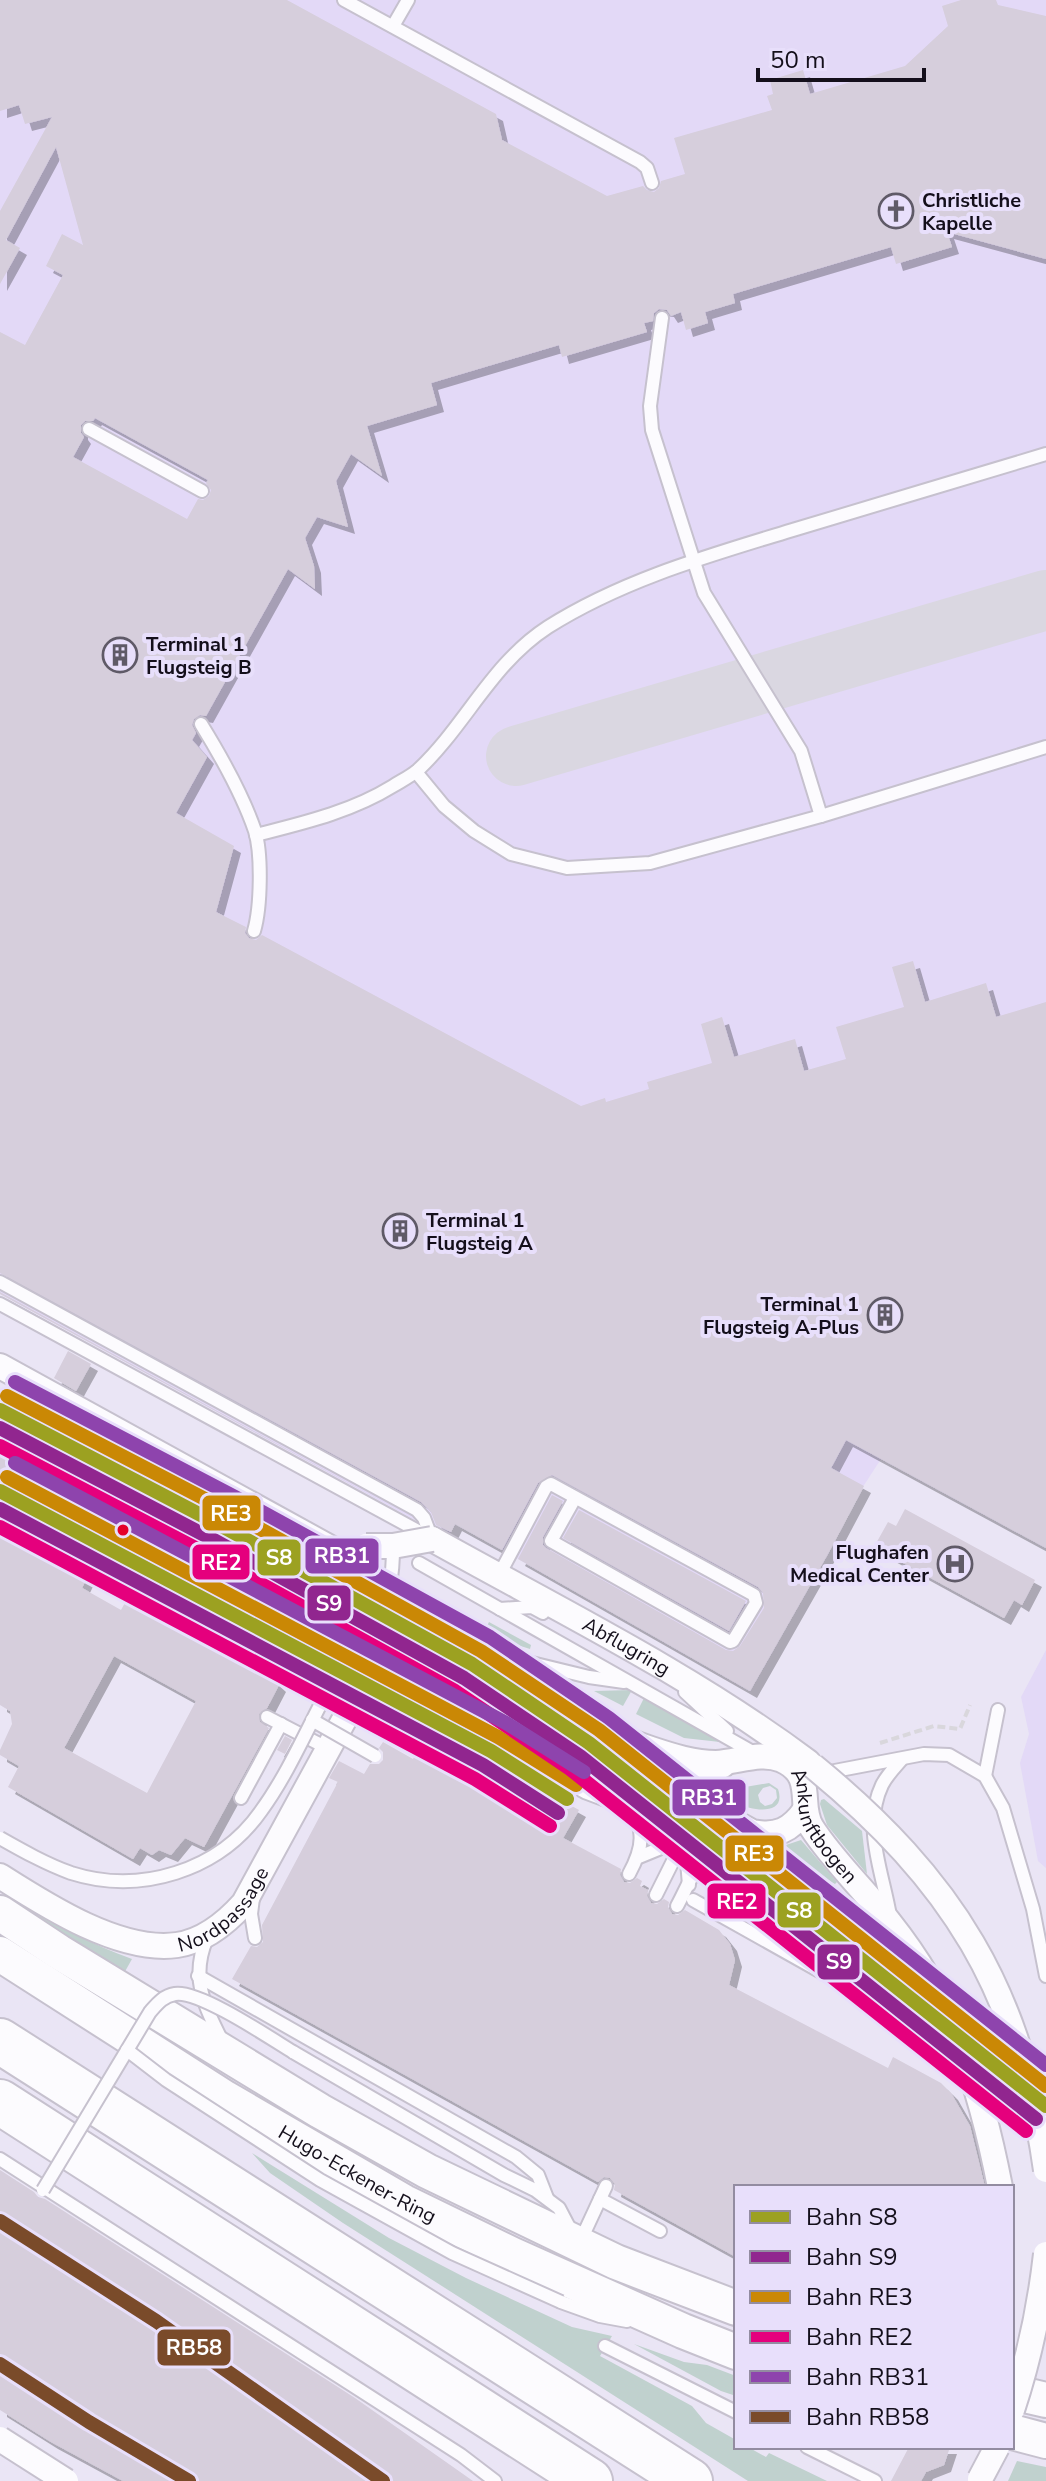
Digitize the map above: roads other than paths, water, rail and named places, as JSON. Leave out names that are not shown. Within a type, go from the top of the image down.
[{"type":"highway","points":[[0,2041],[690,2481]]},
{"type":"highway","points":[[0,2102],[590,2481]]},
{"type":"street","points":[[1,1359],[346,1542],[393,1546],[432,1539]]},
{"type":"street","name":"Ankunftbogen","points":[[1,1359],[336,1551],[394,1610],[600,1728],[649,1749],[694,1761],[744,1754],[782,1760],[805,1784],[805,1810],[812,1829],[891,1923],[954,2024],[975,2079],[1000,2185]]},
{"type":"street","name":"Abflugring","points":[[432,1539],[709,1693],[813,1766],[878,1823],[945,1899],[970,1936],[987,1970],[1027,2069],[1046,2170]]},
{"type":"street","points":[[356,1698],[373,1686],[398,1685],[607,1796],[632,1800],[665,1792],[744,1754]]},
{"type":"street","name":"Nordpassage","points":[[0,1876],[63,1913],[128,1941],[160,1946],[178,1945],[209,1932],[244,1903],[356,1698]]},
{"type":"street","points":[[665,1792],[689,1797],[761,1834],[773,1834],[790,1828],[805,1810]]},
{"type":"street","name":"Hugo-Eckener-Ring","points":[[0,1913],[320,2111],[427,2171],[616,2262],[734,2307]]},
{"type":"street","name":"Hugo-Eckener-Ring","points":[[0,1954],[225,2098],[404,2202],[513,2255],[734,2351]]},
{"type":"street","points":[[1014,2404],[1036,2324],[1046,2254]]},
{"type":"street","points":[[1014,2392],[1046,2400]]},
{"type":"street","points":[[1014,2433],[1046,2441]]},
{"type":"street","points":[[0,2441],[66,2481]]},
{"type":"street","points":[[979,2480],[986,2449]]},
{"type":"street","points":[[979,2480],[996,2449]]},
{"type":"lane","points":[[344,0],[640,162],[647,168],[652,183]]},
{"type":"lane","points":[[393,26],[408,0]]},
{"type":"lane","points":[[662,318],[650,406],[652,430],[693,560],[704,593],[801,751],[821,816]]},
{"type":"lane","points":[[89,429],[148,454],[202,491]]},
{"type":"lane","points":[[256,835],[343,811],[372,799],[416,772],[515,653],[546,628],[600,598],[693,560],[1046,454]]},
{"type":"lane","points":[[201,724],[240,793],[256,835],[259,881],[254,931]]},
{"type":"lane","points":[[416,772],[444,806],[474,831],[511,854],[567,868],[650,863],[821,816],[1046,747]]},
{"type":"lane","points":[[0,1282],[417,1510],[424,1518],[432,1539]]},
{"type":"lane","points":[[0,1304],[432,1539]]},
{"type":"lane","points":[[499,1575],[546,1487],[551,1484],[754,1595],[756,1603],[733,1641],[551,1541],[575,1498]]},
{"type":"lane","points":[[0,1513],[68,1549],[157,1515],[199,1517],[321,1584],[350,1618],[479,1688],[497,1702],[520,1750]]},
{"type":"lane","points":[[354,1644],[366,1546]]},
{"type":"lane","points":[[0,1838],[31,1856],[71,1873],[95,1879],[147,1880],[213,1857],[249,1827],[262,1810],[387,1589],[392,1571],[393,1546]]},
{"type":"lane","points":[[419,1563],[635,1684],[744,1754]]},
{"type":"lane","points":[[500,1609],[532,1607],[691,1696],[744,1754]]},
{"type":"lane","points":[[460,1647],[589,1677],[635,1684]]},
{"type":"lane","points":[[356,1698],[368,1680],[380,1671],[412,1662],[436,1665]]},
{"type":"lane","points":[[985,1776],[998,1710]]},
{"type":"lane","points":[[267,1717],[329,1749]]},
{"type":"lane","points":[[312,1720],[375,1756]]},
{"type":"lane","points":[[241,1798],[281,1724]]},
{"type":"lane","points":[[796,1772],[837,1771],[924,1754],[949,1755],[985,1776],[1003,1808],[1040,1909],[1046,1976]]},
{"type":"lane","points":[[891,1923],[874,1840],[874,1817],[882,1786],[902,1759]]},
{"type":"lane","points":[[665,1792],[680,1819],[685,1838],[689,1885]]},
{"type":"lane","points":[[629,1874],[639,1857],[642,1842],[632,1800]]},
{"type":"lane","points":[[639,1857],[704,1831],[876,1928],[920,1965]]},
{"type":"lane","points":[[656,1895],[685,1838]]},
{"type":"lane","points":[[677,1906],[702,1860],[710,1852],[721,1850],[749,1856]]},
{"type":"lane","points":[[255,1938],[251,1904],[258,1880]]},
{"type":"lane","points":[[693,1900],[914,2024],[975,2079]]},
{"type":"lane","points":[[209,1932],[200,1954],[198,1976],[207,2008],[229,2055]]},
{"type":"lane","points":[[198,1976],[516,2157],[538,2175],[547,2198]]},
{"type":"lane","points":[[43,2190],[150,2012],[159,2001],[178,1993],[203,2000],[547,2198],[559,2208],[578,2245]]},
{"type":"lane","points":[[127,2050],[166,2080],[320,2180],[452,2253],[600,2316],[683,2331]]},
{"type":"lane","points":[[0,2159],[448,2447],[495,2481]]},
{"type":"lane","points":[[578,2245],[606,2186]]},
{"type":"lane","points":[[600,2199],[660,2231]]},
{"type":"lane","points":[[605,2346],[734,2411]]},
{"type":"lane","points":[[0,2441],[25,2451],[74,2481]]},
{"type":"lane","points":[[811,2449],[875,2481]]},
{"type":"rail line","name":"RB31","points":[[15,1382],[235,1497],[490,1637],[609,1718],[1046,2065]]},
{"type":"rail line","name":"RE3","points":[[7,1396],[228,1511],[481,1651],[599,1730],[1046,2086]]},
{"type":"rail line","name":"S8","points":[[0,1410],[220,1525],[472,1664],[589,1743],[1046,2106]]},
{"type":"rail line","name":"S9","points":[[0,1428],[212,1539],[464,1678],[580,1756],[1036,2119]]},
{"type":"rail line","name":"RE2","points":[[0,1446],[205,1553],[455,1691],[570,1769],[1026,2131]]},
{"type":"rail line","name":"RB31","points":[[15,1463],[506,1723],[584,1772]]},
{"type":"rail line","name":"RE3","points":[[7,1477],[498,1737],[576,1785]]},
{"type":"rail line","name":"S8","points":[[0,1491],[491,1751],[567,1799]]},
{"type":"rail line","name":"S9","points":[[0,1509],[483,1765],[558,1813]]},
{"type":"rail line","name":"RE2","points":[[0,1527],[475,1779],[550,1826]]},
{"type":"rail line","name":"RB58","points":[[0,2221],[156,2321],[383,2481]]},
{"type":"rail line","name":"RB58","points":[[0,2364],[89,2422],[189,2481]]},
{"type":"place","name":"Christliche Kapelle","points":[[896,211]]},
{"type":"place","name":"Terminal 1 Flugsteig B","points":[[120,655]]},
{"type":"place","name":"Terminal 1 Flugsteig A","points":[[400,1231]]},
{"type":"place","name":"Terminal 1 Flugsteig A-Plus","points":[[885,1315]]},
{"type":"place","name":"Flughafen Medical Center","points":[[955,1564]]}]
